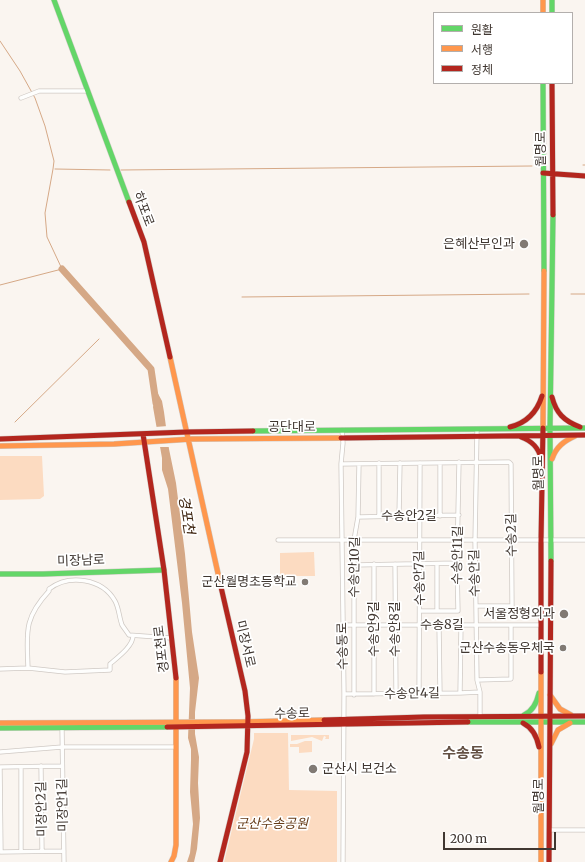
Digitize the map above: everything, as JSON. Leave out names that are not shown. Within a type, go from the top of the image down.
[{"type":"street","name":"하포로","points":[[54,0],[144,242],[187,432]]},
{"type":"street","points":[[543,0],[543,12]]},
{"type":"street","points":[[552,0],[552,12]]},
{"type":"street","name":"월명로","points":[[540,862],[541,541],[544,381],[543,84]]},
{"type":"street","name":"월명로","points":[[549,862],[552,84]]},
{"type":"street","points":[[21,98],[39,91],[87,91]]},
{"type":"street","points":[[543,173],[585,176]]},
{"type":"street","points":[[497,430],[513,427],[524,422],[530,417],[541,399],[544,381]]},
{"type":"street","points":[[550,381],[556,410],[560,416],[569,423],[585,428]]},
{"type":"street","name":"공단대로","points":[[0,439],[175,432],[585,428]]},
{"type":"street","name":"수송동로","points":[[342,430],[341,540],[344,694],[343,862]]},
{"type":"street","name":"수송안길","points":[[477,430],[475,541],[477,680],[480,692],[480,716]]},
{"type":"street","name":"미장서로","points":[[187,432],[244,691],[248,724],[247,752],[220,862]]},
{"type":"street","name":"경포천로","points":[[144,434],[164,570],[176,681],[178,725],[176,747],[176,845],[174,856],[170,862]]},
{"type":"street","points":[[550,466],[554,454],[563,442],[575,436],[584,435]]},
{"type":"street","name":"공단대로","points":[[0,446],[144,442],[188,439],[584,435]]},
{"type":"street","points":[[509,436],[522,438],[532,442],[540,453],[542,467]]},
{"type":"street","points":[[440,462],[440,516]]},
{"type":"street","name":"수송안11길","points":[[421,611],[458,611],[457,540],[459,462]]},
{"type":"street","points":[[341,464],[477,462]]},
{"type":"street","name":"수송2길","points":[[476,606],[512,606],[511,464],[508,462],[477,462]]},
{"type":"street","points":[[379,463],[379,516]]},
{"type":"street","name":"수송안7길","points":[[419,694],[421,611],[419,564],[420,463]]},
{"type":"street","name":"수송안10길","points":[[354,695],[354,540],[358,517],[359,464]]},
{"type":"street","points":[[399,516],[400,464]]},
{"type":"street","name":"수송안2길","points":[[358,517],[458,515]]},
{"type":"street","points":[[278,540],[585,540]]},
{"type":"street","points":[[355,565],[457,563]]},
{"type":"street","name":"수송안9길","points":[[374,564],[374,694]]},
{"type":"street","name":"수송안8길","points":[[395,564],[396,694]]},
{"type":"street","points":[[437,564],[437,611]]},
{"type":"street","name":"미장남로","points":[[0,574],[164,570]]},
{"type":"street","points":[[28,668],[28,629],[33,611],[49,589],[63,582],[80,580],[104,588],[114,600],[122,625],[129,635],[171,638]]},
{"type":"street","name":"수송8길","points":[[343,625],[541,625]]},
{"type":"street","points":[[440,625],[440,693]]},
{"type":"street","points":[[477,680],[511,679],[511,625]]},
{"type":"street","points":[[460,693],[461,626]]},
{"type":"street","points":[[0,669],[28,668],[65,672],[98,672],[110,670],[110,664],[133,640],[133,636]]},
{"type":"street","points":[[517,719],[527,714],[533,708],[538,699],[541,684]]},
{"type":"street","name":"수송안4길","points":[[344,694],[480,692]]},
{"type":"street","points":[[550,695],[560,709],[573,719],[558,730],[552,740],[550,749]]},
{"type":"street","name":"수송로","points":[[344,722],[480,716],[517,719]]},
{"type":"street","name":"수송로","points":[[0,728],[573,719],[585,716]]},
{"type":"street","points":[[517,719],[532,729],[537,738],[541,753]]},
{"type":"street","name":"수송로","points":[[573,719],[585,722]]},
{"type":"street","name":"수송로","points":[[0,723],[178,725]]},
{"type":"street","name":"미장안1길","points":[[62,728],[64,862]]},
{"type":"street","points":[[0,752],[62,747],[176,747]]},
{"type":"street","name":"미장안2길","points":[[41,766],[42,851]]},
{"type":"street","name":"미장안2길","points":[[62,766],[0,767],[1,852],[64,851]]},
{"type":"street","name":"미장안2길","points":[[21,767],[21,852]]},
{"type":"street","points":[[550,830],[585,830]]},
{"type":"green space","points":[[0,456],[42,456],[44,496],[40,499],[0,500]]},
{"type":"green space","points":[[314,552],[315,576],[280,576],[280,553]]},
{"type":"green space","name":"군산수송공원","points":[[254,733],[288,733],[289,790],[337,791],[337,862],[224,862],[254,739]]},
{"type":"green space","points":[[291,735],[329,735],[329,739],[325,739],[326,737],[324,736],[322,741],[312,737],[291,741]]},
{"type":"green space","points":[[305,741],[312,741],[312,752],[299,753],[299,747],[290,747],[290,744],[297,744]]},
{"type":"shaded area","points":[[156,390],[162,401],[176,483],[185,554],[192,632],[199,678],[195,712],[195,734],[199,757],[198,783],[200,818],[197,849],[194,862],[187,862],[190,853],[193,824],[190,792],[191,749],[188,738],[190,688],[182,603],[168,489],[162,470],[162,458],[153,407]]},
{"type":"pier","points":[[168,426],[171,447],[158,447],[155,427]]},
{"type":"waterway","points":[[0,41],[20,71],[35,98],[45,126],[54,161],[45,213],[47,237],[62,269],[0,285]]},
{"type":"waterway","points":[[121,170],[532,166]]},
{"type":"waterway","points":[[55,169],[110,170]]},
{"type":"waterway","name":"경포천","points":[[62,269],[151,369],[156,403]]},
{"type":"waterway","points":[[242,297],[529,294]]},
{"type":"waterway","points":[[571,294],[585,294]]},
{"type":"waterway","points":[[15,422],[99,339]]},
{"type":"traffic: fast","points":[[54,0],[129,202]]},
{"type":"traffic: fast","points":[[552,0],[552,12]]},
{"type":"traffic: fast","points":[[543,84],[544,271]]},
{"type":"traffic: fast","points":[[551,561],[550,429],[553,215]]},
{"type":"traffic: fast","points":[[253,431],[585,428]]},
{"type":"traffic: fast","points":[[0,574],[164,570]]},
{"type":"traffic: fast","points":[[524,715],[534,706],[539,693]]},
{"type":"traffic: fast","points":[[468,722],[585,722]]},
{"type":"traffic: fast","points":[[0,728],[167,727]]},
{"type":"traffic: slow","points":[[543,0],[543,12]]},
{"type":"traffic: slow","points":[[543,428],[544,271]]},
{"type":"traffic: slow","points":[[170,357],[221,587]]},
{"type":"traffic: slow","points":[[552,459],[561,445],[575,436]]},
{"type":"traffic: slow","points":[[0,446],[114,444],[192,439],[341,438]]},
{"type":"traffic: slow","points":[[541,672],[541,862]]},
{"type":"traffic: slow","points":[[171,862],[176,845],[176,678]]},
{"type":"traffic: slow","points":[[550,695],[560,709],[571,715]]},
{"type":"traffic: slow","points":[[0,723],[240,722],[324,720]]},
{"type":"traffic: slow","points":[[551,744],[558,730],[570,723]]},
{"type":"traffic: jam","points":[[552,84],[553,215]]},
{"type":"traffic: jam","points":[[543,173],[585,176]]},
{"type":"traffic: jam","points":[[129,202],[144,242],[170,357]]},
{"type":"traffic: jam","points":[[510,427],[526,420],[534,412],[542,396]]},
{"type":"traffic: jam","points":[[552,397],[558,412],[569,422],[580,427]]},
{"type":"traffic: jam","points":[[541,672],[543,428]]},
{"type":"traffic: jam","points":[[0,439],[253,431]]},
{"type":"traffic: jam","points":[[143,434],[164,570],[176,678]]},
{"type":"traffic: jam","points":[[341,438],[585,435]]},
{"type":"traffic: jam","points":[[521,437],[534,445],[541,458]]},
{"type":"traffic: jam","points":[[549,862],[551,561]]},
{"type":"traffic: jam","points":[[220,862],[247,752],[248,716],[245,691],[221,587]]},
{"type":"traffic: jam","points":[[324,720],[424,717],[585,716]]},
{"type":"traffic: jam","points":[[167,727],[468,722]]},
{"type":"traffic: jam","points":[[523,723],[534,733],[539,747]]},
{"type":"place","name":"은혜산부인과","points":[[524,244]]},
{"type":"place","name":"군산월명초등학교","points":[[305,582]]},
{"type":"place","name":"서울정형외과","points":[[564,614]]},
{"type":"place","name":"군산수송동우체국","points":[[563,648]]},
{"type":"place","name":"군산시 보건소","points":[[313,769]]},
{"type":"district","name":"수송동","points":[[463,754]]}]
